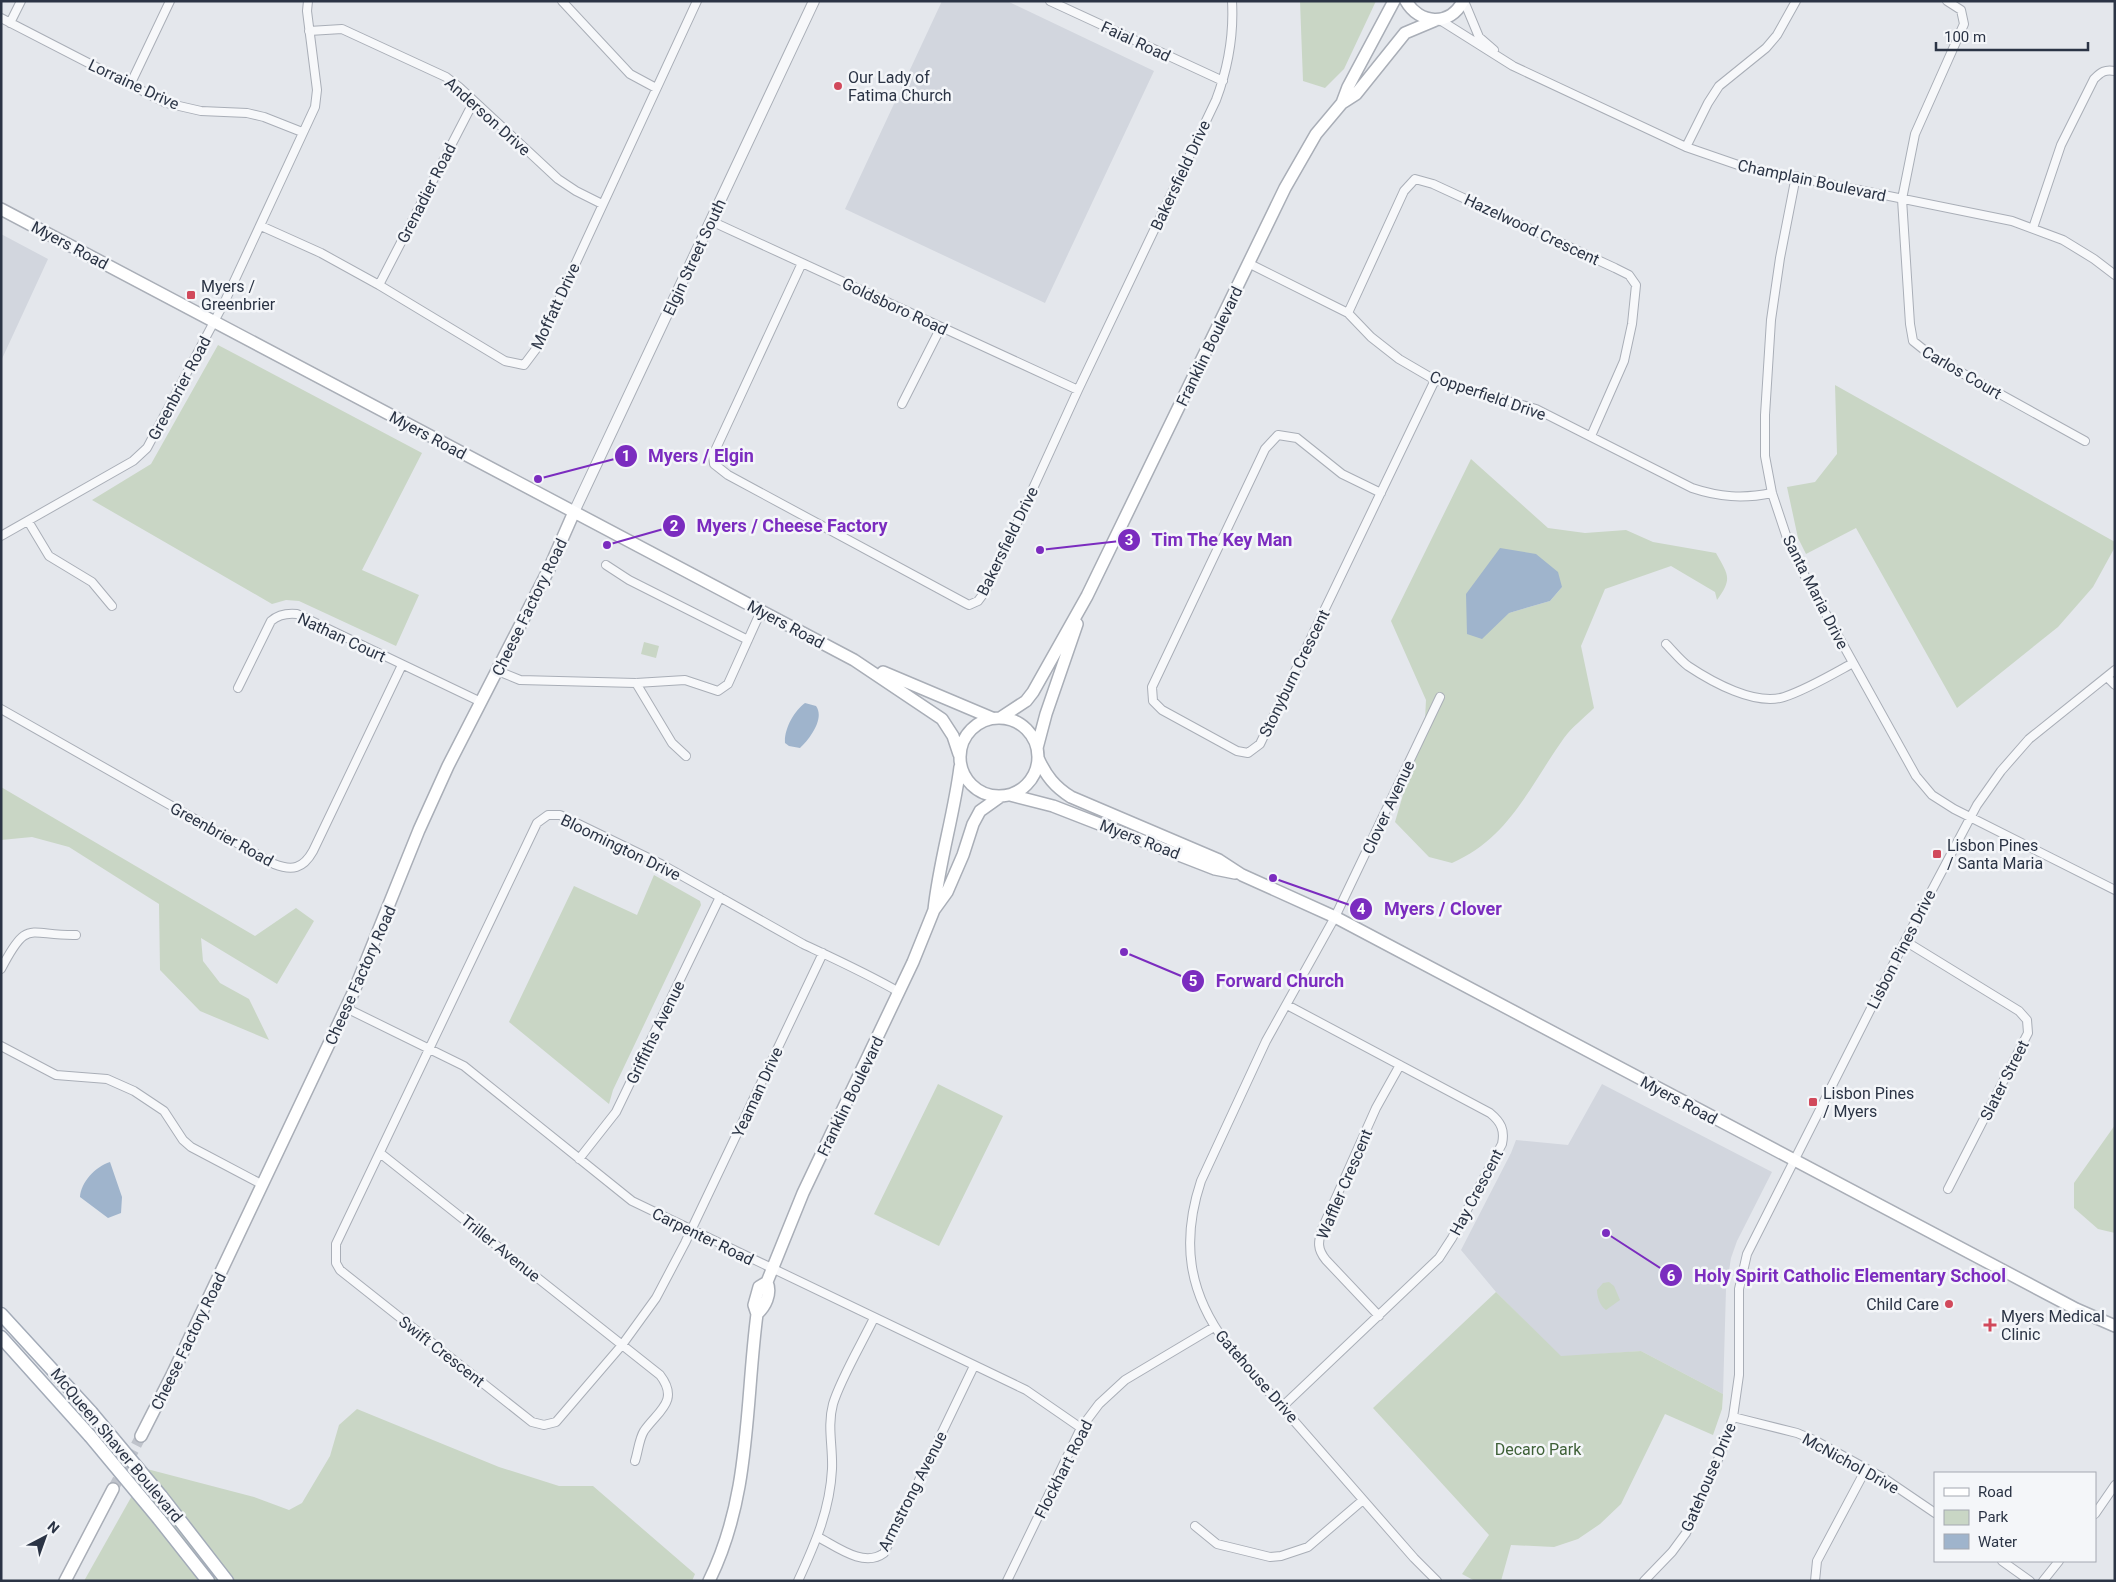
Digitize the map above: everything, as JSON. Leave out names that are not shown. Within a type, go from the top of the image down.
[{"type":"main road","name":"Franklin Boulevard","points":[[996,718],[1026,701],[1033,692],[1087,596],[1297,166],[1316,134],[1342,102],[1348,87],[1394,1]]},
{"type":"main road","points":[[1406,1],[1418,16],[1438,20]]},
{"type":"main road","name":"Franklin Boulevard","points":[[1342,102],[1356,94],[1405,33],[1454,13],[1463,1]]},
{"type":"main road","name":"Myers Road","points":[[1,209],[854,660],[996,718]]},
{"type":"main road","name":"Cheese Factory Road","points":[[141,1436],[172,1375],[346,1008],[380,932],[431,803],[550,569],[574,512]]},
{"type":"main road","name":"Franklin Boulevard","points":[[1038,753],[1046,714],[1087,596]]},
{"type":"main road","name":"Myers Road","points":[[854,660],[942,719],[954,736],[959,754]]},
{"type":"main road","points":[[996,718],[1012,720],[1024,726],[1032,736],[1038,753],[1036,770],[1030,781],[1021,790],[1005,796],[988,795],[975,789],[966,779],[960,767],[959,754],[966,734],[982,721],[996,718]]},
{"type":"main road","name":"Myers Road","points":[[1038,753],[1044,772],[1055,785],[1071,797],[1219,860],[1242,875],[1335,917],[2076,1309],[2115,1326]]},
{"type":"main road","name":"Franklin Boulevard","points":[[934,910],[936,888],[955,806],[960,767]]},
{"type":"main road","name":"Franklin Boulevard","points":[[709,1581],[729,1535],[741,1482],[757,1314],[764,1308],[770,1289],[767,1282],[803,1193],[899,992],[934,910],[947,892],[980,811],[1005,796]]},
{"type":"main road","name":"Myers Road","points":[[1005,796],[1053,806],[1215,868],[1242,875]]},
{"type":"main road","name":"McQueen Shaver Boulevard","points":[[1,1314],[91,1412],[227,1581]]},
{"type":"main road","name":"McQueen Shaver Boulevard","points":[[1,1338],[90,1436],[208,1581]]},
{"type":"main road","points":[[65,1581],[113,1489]]},
{"type":"street","points":[[10,23],[21,1]]},
{"type":"street","points":[[130,85],[170,1]]},
{"type":"street","name":"Greenbrier Road","points":[[1,536],[133,461],[143,452],[214,322],[262,226],[302,132],[315,107],[316,90],[309,31],[308,1]]},
{"type":"street","points":[[562,1],[630,74],[656,88]]},
{"type":"street","name":"Moffatt Drive","points":[[262,226],[321,253],[379,285],[505,361],[524,365],[536,349],[697,1]]},
{"type":"street","name":"Elgin Street South","points":[[574,512],[814,1]]},
{"type":"street","name":"Faial Road","points":[[1050,1],[1223,81]]},
{"type":"street","name":"Bakersfield Drive","points":[[802,263],[713,455],[714,464],[728,475],[969,606],[978,601],[987,589],[1223,81],[1230,52],[1233,22],[1232,1]]},
{"type":"street","name":"Champlain Boulevard","points":[[1463,1],[1479,37],[1513,66]]},
{"type":"street","points":[[1686,148],[1708,103],[1719,86],[1766,48],[1778,35],[1796,1]]},
{"type":"street","name":"Carlos Court","points":[[1947,1],[1961,10],[1964,24],[1915,134],[1902,199],[1910,324],[1913,341],[1933,357],[2085,441]]},
{"type":"street","name":"Lorraine Drive","points":[[1,18],[166,103],[184,108],[247,113],[264,117],[302,132]]},
{"type":"street","name":"Champlain Boulevard","points":[[1438,20],[1513,66],[1686,148],[1740,166],[2012,221],[2063,240],[2094,259],[2115,275]]},
{"type":"street","name":"Anderson Drive","points":[[309,31],[334,29],[354,34],[446,77],[474,100],[558,179],[576,191],[602,204]]},
{"type":"street","points":[[2034,228],[2061,145],[2094,79],[2100,73],[2107,70],[2115,71]]},
{"type":"street","name":"Grenadier Road","points":[[379,285],[474,100]]},
{"type":"street","name":"Santa Maria Drive","points":[[1796,176],[1780,258],[1771,330],[1764,416],[1766,456],[1772,492],[1791,548],[1916,776],[1932,795],[2115,890]]},
{"type":"street","name":"Hazelwood Crescent","points":[[1348,313],[1404,191],[1415,179],[1433,184],[1629,275],[1636,285],[1632,324],[1624,361],[1591,436]]},
{"type":"street","name":"Goldsboro Road","points":[[711,221],[1078,390]]},
{"type":"street","name":"Copperfield Drive","points":[[1250,264],[1348,313],[1371,337],[1399,359],[1436,380],[1536,409],[1692,488],[1713,495],[1735,498],[1772,492]]},
{"type":"street","points":[[902,404],[942,327]]},
{"type":"street","name":"Stonyburn Crescent","points":[[1381,493],[1342,474],[1296,438],[1278,435],[1265,449],[1156,678],[1152,687],[1153,701],[1162,710],[1237,751],[1248,753],[1260,744],[1436,380]]},
{"type":"street","points":[[28,521],[48,556],[92,582],[112,606]]},
{"type":"street","points":[[606,565],[629,580],[748,640]]},
{"type":"street","points":[[498,671],[520,680],[636,683],[685,680],[718,691],[728,684],[761,611]]},
{"type":"street","name":"Nathan Court","points":[[238,688],[271,621],[277,616],[290,613],[297,614],[481,702]]},
{"type":"street","points":[[1666,644],[1687,665],[1736,692],[1760,699],[1784,697],[1853,663]]},
{"type":"street","name":"Greenbrier Road","points":[[1,709],[274,864],[293,868],[305,863],[313,851],[402,665]]},
{"type":"street","name":"Lisbon Pines Drive","points":[[1793,1160],[1971,816],[2000,771],[2029,739],[2115,670]]},
{"type":"street","points":[[2107,677],[2115,686]]},
{"type":"street","points":[[636,683],[672,743],[686,756]]},
{"type":"street","name":"Clover Avenue","points":[[1335,917],[1440,697]]},
{"type":"street","name":"Bloomington Drive","points":[[430,1048],[537,823],[548,815],[560,815],[661,864],[823,953],[899,992]]},
{"type":"street","name":"Griffiths Avenue","points":[[579,1159],[616,1112],[720,897]]},
{"type":"street","name":"Gatehouse Drive","points":[[1335,917],[1253,1070],[1202,1181],[1194,1205],[1190,1252],[1194,1278],[1202,1303],[1214,1327],[1363,1500],[1437,1581]]},
{"type":"street","points":[[1,969],[13,946],[28,933],[36,930],[61,935],[76,935]]},
{"type":"street","name":"Slater Street","points":[[1905,941],[2019,1011],[2027,1020],[2028,1033],[1948,1188]]},
{"type":"street","name":"Yeaman Drive","points":[[691,1231],[823,953]]},
{"type":"street","name":"Hay Crescent","points":[[1283,1406],[1444,1252],[1502,1144],[1504,1136],[1500,1122],[1490,1113],[1287,1005]]},
{"type":"street","name":"Carpenter Road","points":[[346,1008],[464,1066],[632,1201],[691,1231],[1026,1390],[1081,1428]]},
{"type":"street","points":[[1,1046],[56,1075],[106,1079],[134,1091],[164,1111],[191,1147],[263,1185]]},
{"type":"street","name":"Swift Crescent","points":[[430,1048],[336,1244],[334,1252],[336,1263],[340,1270],[532,1422],[538,1424],[556,1422],[622,1345],[656,1298],[691,1231]]},
{"type":"street","name":"Waffler Crescent","points":[[1379,1316],[1319,1252],[1317,1243],[1376,1108],[1400,1065]]},
{"type":"street","name":"Triller Avenue","points":[[380,1152],[660,1374],[668,1390],[664,1407],[643,1433],[635,1461]]},
{"type":"street","name":"Gatehouse Drive","points":[[1644,1581],[1672,1552],[1686,1533],[1723,1448],[1734,1417],[1739,1375],[1739,1299],[1741,1277],[1753,1239],[1793,1160]]},
{"type":"street","points":[[798,1581],[818,1537],[828,1501],[831,1476],[830,1422],[833,1403],[874,1318]]},
{"type":"street","name":"Flockhart Road","points":[[1008,1581],[1081,1428],[1099,1404],[1125,1380],[1214,1327]]},
{"type":"street","name":"Armstrong Avenue","points":[[818,1537],[864,1559],[874,1558],[884,1553],[974,1366]]},
{"type":"street","name":"McNichol Drive","points":[[1734,1417],[1806,1436],[1866,1468],[1934,1512]]},
{"type":"street","points":[[1815,1581],[1817,1561],[1866,1468]]},
{"type":"street","points":[[2096,1513],[2115,1485]]},
{"type":"street","points":[[1196,1526],[1216,1544],[1270,1557],[1281,1556],[1308,1547],[1363,1500]]},
{"type":"street","points":[[2003,1562],[2030,1581]]},
{"type":"street","points":[[2043,1581],[2058,1562]]},
{"type":"shaded area","points":[[942,1],[1007,1],[1154,71],[1045,303],[845,209]]},
{"type":"shaded area","points":[[1,234],[48,259],[1,361]]},
{"type":"shaded area","points":[[1602,1084],[1772,1172],[1737,1241],[1731,1258],[1726,1289],[1723,1394],[1641,1351],[1561,1357],[1496,1292],[1461,1250],[1516,1140],[1568,1145]]},
{"type":"green space","points":[[1300,1],[1376,1],[1344,69],[1325,88],[1303,81]]},
{"type":"green space","points":[[218,345],[422,453],[362,570],[419,595],[396,646],[299,601],[286,600],[272,604],[92,500],[151,464]]},
{"type":"green space","points":[[1835,385],[2115,542],[2115,547],[2093,587],[2058,627],[1957,708],[1856,528],[1806,554],[1798,538],[1787,487],[1815,482],[1837,454]]},
{"type":"green space","points":[[1471,459],[1548,528],[1585,533],[1626,530],[1653,542],[1716,553],[1727,576],[1725,586],[1717,600],[1715,592],[1671,566],[1605,589],[1581,646],[1594,708],[1564,738],[1517,809],[1504,825],[1472,852],[1452,863],[1429,857],[1395,822],[1425,720],[1426,700],[1391,621]],"holes":[[[1562,587],[1550,601],[1509,613]]]},
{"type":"green space","points":[[644,642],[659,646],[656,658],[641,654]]},
{"type":"green space","points":[[1,787],[255,936],[296,908],[314,921],[277,984],[201,938],[203,961],[220,983],[249,999],[269,1040],[200,1011],[160,970],[159,904],[69,847],[32,837],[1,840]]},
{"type":"green space","points":[[654,875],[700,901],[701,905],[613,1090],[609,1104],[509,1022],[574,886],[637,915]]},
{"type":"green space","points":[[938,1084],[1003,1116],[939,1246],[874,1214]]},
{"type":"green space","points":[[2115,1125],[2115,1233],[2098,1229],[2074,1208],[2074,1183]]},
{"type":"green space","points":[[1609,1282],[1614,1286],[1620,1300],[1606,1310],[1599,1301],[1597,1290],[1603,1283]]},
{"type":"green space","name":"Decaro Park","points":[[1496,1292],[1561,1356],[1641,1351],[1723,1394],[1722,1409],[1713,1435],[1665,1414],[1621,1504],[1600,1524],[1578,1539],[1554,1547],[1511,1545],[1501,1581],[1475,1581],[1462,1574],[1489,1535],[1373,1408]]},
{"type":"green space","points":[[357,1409],[499,1467],[559,1486],[593,1486],[695,1574],[692,1581],[84,1581],[147,1469],[254,1497],[289,1510],[302,1503],[330,1456],[339,1425]]},
{"type":"water","points":[[1500,548],[1536,554],[1558,572],[1562,587],[1550,601],[1509,613],[1482,639],[1467,634],[1466,594]]},
{"type":"water","points":[[805,703],[816,706],[819,716],[818,722],[812,734],[800,748],[789,746],[785,743],[788,726],[797,711]]},
{"type":"water","points":[[110,1162],[122,1197],[121,1213],[108,1218],[80,1197],[83,1186],[94,1171]]},
{"type":"tunnel","points":[[113,1489],[141,1436]]},
{"type":"place","name":"Our Lady of Fatima Church","points":[[838,86]]},
{"type":"place","name":"Myers / Greenbrier","points":[[191,295]]},
{"type":"place","name":"Myers / Elgin","points":[[538,479]]},
{"type":"place","name":"Myers / Cheese Factory","points":[[607,545]]},
{"type":"place","name":"Tim The Key Man","points":[[1040,550]]},
{"type":"place","name":"Lisbon Pines / Santa Maria","points":[[1937,854]]},
{"type":"place","name":"Myers / Clover","points":[[1273,878]]},
{"type":"place","name":"Forward Church","points":[[1124,952]]},
{"type":"place","name":"Lisbon Pines / Myers","points":[[1813,1102]]},
{"type":"place","name":"Holy Spirit Catholic Elementary School","points":[[1606,1233]]},
{"type":"place","name":"Child Care","points":[[1949,1304]]},
{"type":"place","name":"Myers Medical Clinic","points":[[1990,1325]]}]
